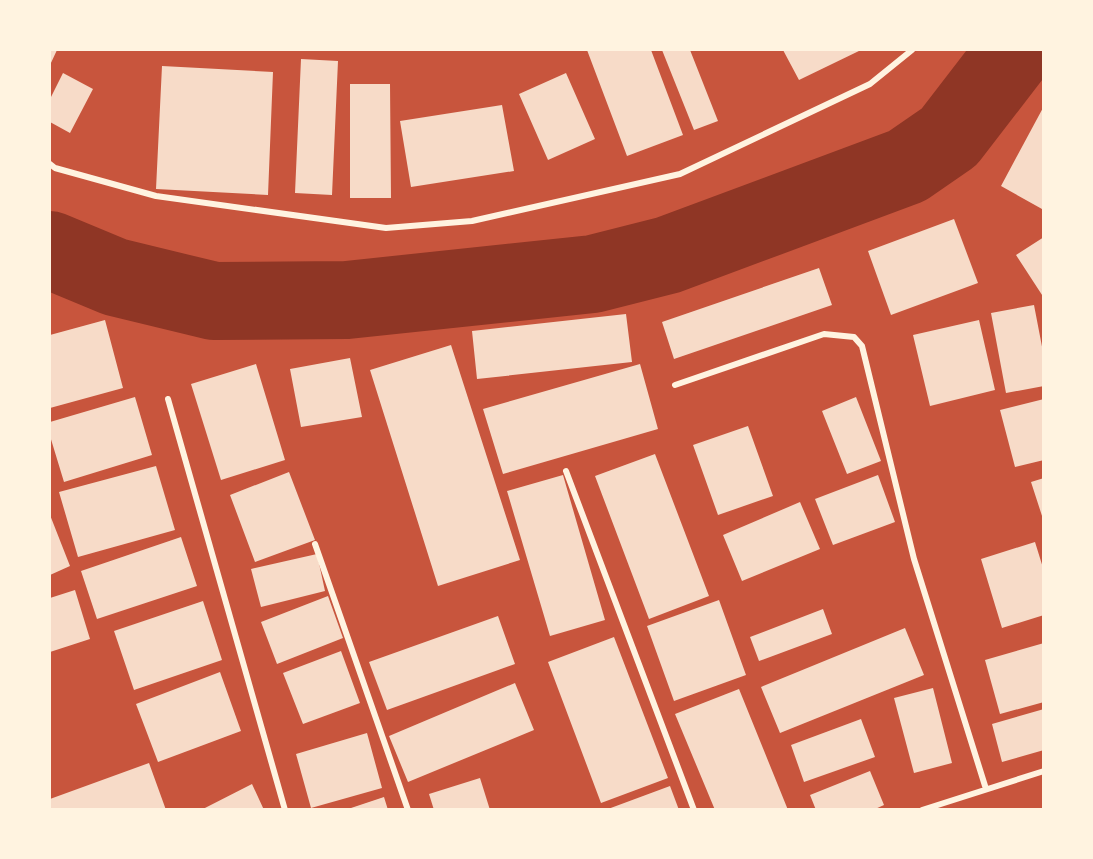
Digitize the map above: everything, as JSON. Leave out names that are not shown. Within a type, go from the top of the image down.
[{"type":"street","points":[[50,164],[55,168],[156,196],[375,227],[472,221],[680,174],[870,84],[912,50]]},
{"type":"street","points":[[675,385],[824,334],[854,337],[862,346],[914,559],[986,789]]},
{"type":"street","points":[[168,399],[285,810]]},
{"type":"street","points":[[566,471],[694,810]]},
{"type":"street","points":[[315,544],[408,810]]},
{"type":"street","points":[[922,810],[1044,771]]},
{"type":"building","points":[[50,50],[57,50],[50,65]]},
{"type":"building","points":[[587,50],[651,50],[683,135],[627,156]]},
{"type":"building","points":[[662,50],[690,50],[718,121],[694,130]]},
{"type":"building","points":[[783,50],[861,50],[799,80]]},
{"type":"building","points":[[301,59],[338,61],[332,195],[295,193]]},
{"type":"building","points":[[162,66],[273,72],[268,195],[156,189]]},
{"type":"building","points":[[63,73],[93,89],[70,133],[50,122],[50,99]]},
{"type":"building","points":[[566,73],[595,139],[548,160],[519,94]]},
{"type":"building","points":[[350,84],[390,84],[391,198],[350,198]]},
{"type":"building","points":[[502,105],[514,171],[411,187],[400,121]]},
{"type":"building","points":[[1044,106],[1044,206],[1042,209],[1001,186]]},
{"type":"building","points":[[954,219],[978,283],[891,315],[868,251]]},
{"type":"building","points":[[1044,237],[1044,298],[1016,255]]},
{"type":"building","points":[[819,268],[832,305],[674,359],[662,322]]},
{"type":"building","points":[[1034,305],[1044,357],[1044,386],[1006,393],[991,313]]},
{"type":"building","points":[[626,314],[632,362],[477,379],[472,331]]},
{"type":"building","points":[[105,320],[123,388],[50,408],[50,335]]},
{"type":"building","points":[[979,320],[995,390],[930,406],[913,335]]},
{"type":"building","points":[[451,345],[520,560],[438,586],[370,370]]},
{"type":"building","points":[[350,358],[362,417],[301,427],[290,369]]},
{"type":"building","points":[[256,364],[285,460],[221,480],[191,384]]},
{"type":"building","points":[[640,364],[658,429],[503,474],[483,409]]},
{"type":"building","points":[[135,397],[152,455],[64,482],[50,436],[50,422]]},
{"type":"building","points":[[856,397],[881,461],[847,474],[822,411]]},
{"type":"building","points":[[1044,399],[1044,460],[1015,467],[1000,410]]},
{"type":"building","points":[[748,426],[773,496],[718,515],[693,445]]},
{"type":"building","points":[[655,454],[709,596],[649,619],[595,476]]},
{"type":"building","points":[[156,466],[175,530],[78,557],[59,492]]},
{"type":"building","points":[[289,472],[315,540],[255,562],[230,495]]},
{"type":"building","points":[[563,475],[605,620],[550,636],[507,491]]},
{"type":"building","points":[[878,475],[895,522],[833,545],[815,499]]},
{"type":"building","points":[[1044,478],[1044,519],[1043,519],[1031,482]]},
{"type":"building","points":[[800,502],[820,549],[742,581],[723,535]]},
{"type":"building","points":[[50,515],[70,566],[50,575]]},
{"type":"building","points":[[181,537],[197,586],[97,619],[81,571]]},
{"type":"building","points":[[1035,542],[1044,571],[1044,615],[1002,628],[981,559]]},
{"type":"building","points":[[317,554],[325,591],[261,607],[251,569]]},
{"type":"building","points":[[75,590],[90,639],[50,652],[50,598]]},
{"type":"building","points":[[328,596],[343,638],[277,664],[261,622]]},
{"type":"building","points":[[719,600],[746,675],[674,701],[647,626]]},
{"type":"building","points":[[203,601],[222,660],[134,690],[114,631]]},
{"type":"building","points":[[823,609],[832,634],[759,661],[750,637]]},
{"type":"building","points":[[498,616],[515,664],[387,710],[369,662]]},
{"type":"building","points":[[905,628],[924,675],[780,733],[761,687]]},
{"type":"building","points":[[614,637],[668,778],[601,803],[548,662]]},
{"type":"building","points":[[1044,643],[1044,702],[1000,714],[985,660]]},
{"type":"building","points":[[341,651],[360,703],[303,724],[283,673]]},
{"type":"building","points":[[220,672],[241,731],[158,762],[136,704]]},
{"type":"building","points":[[515,683],[534,730],[408,782],[389,736]]},
{"type":"building","points":[[933,688],[952,763],[914,773],[894,698]]},
{"type":"building","points":[[739,689],[788,810],[715,810],[675,714]]},
{"type":"building","points":[[1044,709],[1044,750],[1002,762],[992,724]]},
{"type":"building","points":[[861,719],[875,757],[804,782],[791,745]]},
{"type":"building","points":[[367,733],[382,788],[311,808],[296,754]]},
{"type":"building","points":[[149,763],[166,810],[50,810],[50,799]]},
{"type":"building","points":[[870,771],[884,805],[873,810],[816,810],[810,795]]},
{"type":"building","points":[[480,778],[490,810],[434,810],[429,794]]},
{"type":"building","points":[[252,784],[264,810],[201,810]]},
{"type":"building","points":[[670,786],[679,810],[608,810],[608,809]]},
{"type":"building","points":[[384,797],[388,810],[348,810],[348,809]]},
{"type":"waterway","points":[[50,250],[115,277],[214,301],[347,300],[593,274],[668,255],[907,166],[949,137],[1016,50]]}]
